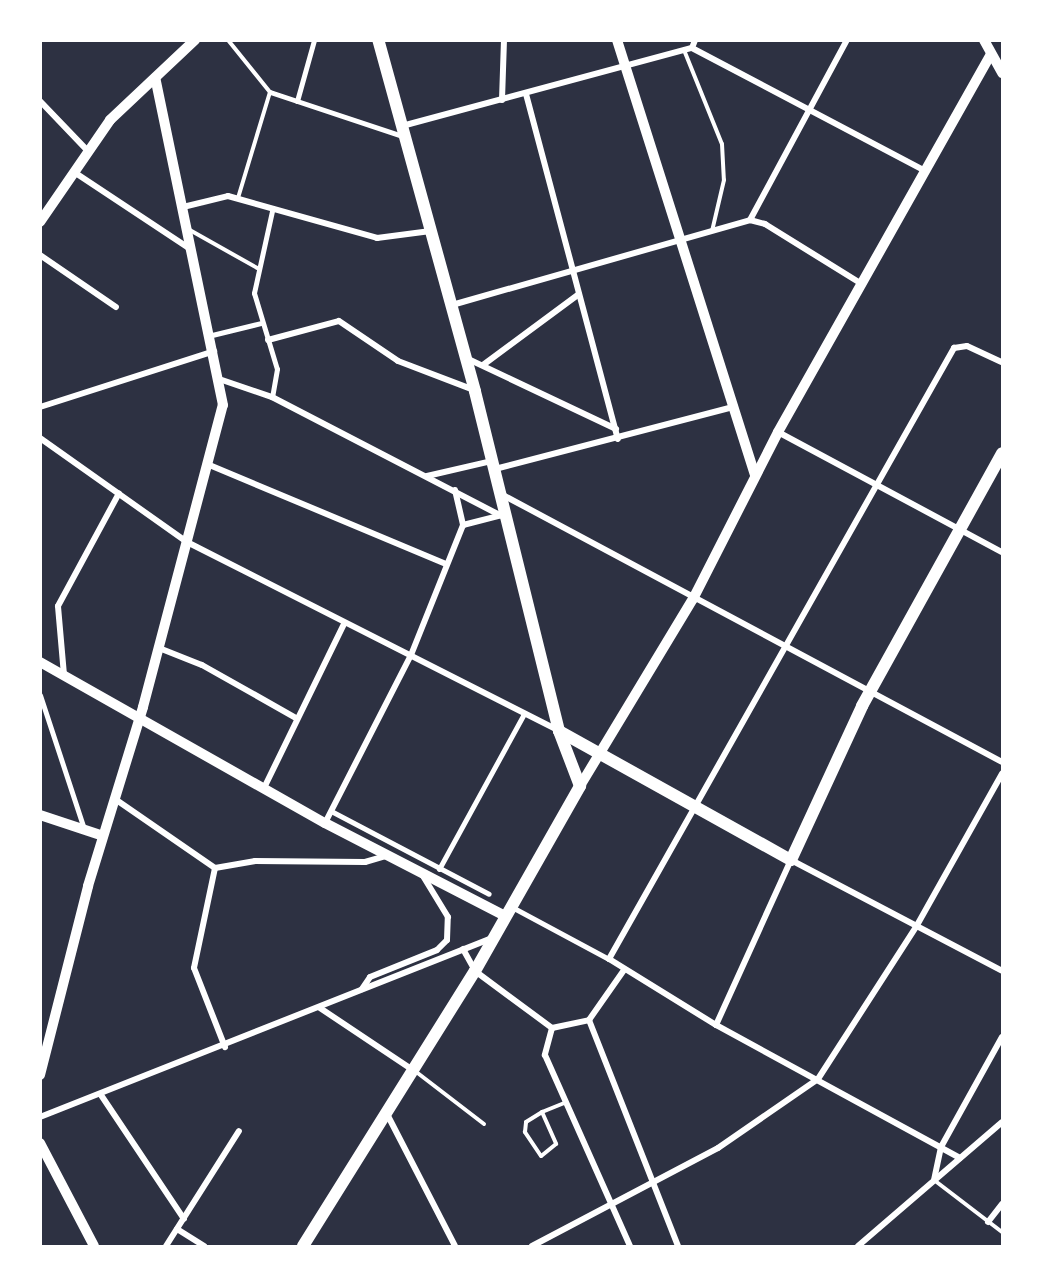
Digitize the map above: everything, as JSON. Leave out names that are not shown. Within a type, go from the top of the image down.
[{"type":"main road","points":[[303,1246],[475,971],[505,910],[580,786],[559,732],[503,515],[501,494],[475,391],[378,40]]},
{"type":"main road","points":[[559,732],[791,860],[870,692],[1002,453]]},
{"type":"street","points":[[40,222],[110,120],[195,40]]},
{"type":"street","points":[[297,101],[314,40]]},
{"type":"street","points":[[502,100],[504,40]]},
{"type":"street","points":[[617,40],[730,408],[755,474]]},
{"type":"street","points":[[750,220],[847,40]]},
{"type":"street","points":[[984,40],[1002,73]]},
{"type":"street","points":[[270,92],[403,131],[502,100],[684,50],[693,44],[925,171]]},
{"type":"street","points":[[580,786],[693,598],[778,432],[991,54]]},
{"type":"street","points":[[40,1075],[103,836],[159,648],[223,405],[222,380],[155,78]]},
{"type":"street","points":[[526,94],[618,439]]},
{"type":"street","points":[[40,101],[88,151]]},
{"type":"street","points":[[74,172],[192,250]]},
{"type":"street","points":[[183,207],[237,198],[272,211],[377,238],[431,231]]},
{"type":"street","points":[[272,211],[254,300],[277,369],[272,397]]},
{"type":"street","points":[[451,305],[573,273],[750,220],[765,224],[860,283]]},
{"type":"street","points":[[40,255],[116,307]]},
{"type":"street","points":[[483,364],[579,294]]},
{"type":"street","points":[[268,340],[339,321],[398,361],[475,391]]},
{"type":"street","points":[[212,335],[261,323]]},
{"type":"street","points":[[609,959],[787,648],[954,348],[967,346],[1002,362]]},
{"type":"street","points":[[40,407],[215,351]]},
{"type":"street","points":[[466,357],[616,429]]},
{"type":"street","points":[[222,380],[272,397],[503,515]]},
{"type":"street","points":[[427,476],[494,465],[618,439],[730,408]]},
{"type":"street","points":[[778,432],[1002,552]]},
{"type":"street","points":[[40,438],[187,542],[559,732]]},
{"type":"street","points":[[207,464],[446,564]]},
{"type":"street","points":[[325,823],[411,655],[446,564],[464,525],[455,490]]},
{"type":"street","points":[[64,675],[58,606],[118,492]]},
{"type":"street","points":[[501,494],[1002,762]]},
{"type":"street","points":[[464,525],[503,515]]},
{"type":"street","points":[[264,788],[296,718],[344,624]]},
{"type":"street","points":[[159,648],[201,665],[296,718]]},
{"type":"street","points":[[40,662],[387,856],[418,868],[609,959],[716,1025],[960,1158]]},
{"type":"street","points":[[40,695],[84,829]]},
{"type":"street","points":[[439,869],[524,714]]},
{"type":"street","points":[[532,1246],[717,1148],[818,1079],[916,927],[1002,774]]},
{"type":"street","points":[[115,799],[215,868],[255,861],[365,862],[387,856]]},
{"type":"street","points":[[331,811],[489,894]]},
{"type":"street","points":[[40,815],[103,836]]},
{"type":"street","points":[[716,1025],[791,860],[1002,971]]},
{"type":"street","points":[[215,868],[194,968],[225,1047]]},
{"type":"street","points":[[362,989],[370,976],[437,950],[450,934],[444,907],[418,868]]},
{"type":"street","points":[[40,1117],[225,1047],[362,989],[492,938]]},
{"type":"street","points":[[463,949],[475,971],[552,1028],[589,1020],[624,970]]},
{"type":"street","points":[[320,1008],[414,1070]]},
{"type":"street","points":[[589,1020],[650,1182],[678,1246]]},
{"type":"street","points":[[552,1028],[545,1055],[564,1103],[630,1246]]},
{"type":"street","points":[[933,1180],[941,1147],[1002,1036]]},
{"type":"street","points":[[101,1095],[184,1219]]},
{"type":"street","points":[[387,1114],[455,1246]]},
{"type":"street","points":[[858,1246],[1002,1122]]},
{"type":"street","points":[[166,1246],[240,1131]]},
{"type":"street","points":[[40,1143],[94,1246]]},
{"type":"street","points":[[988,1222],[1002,1204]]},
{"type":"street","points":[[177,1229],[204,1246]]},
{"type":"lane","points":[[228,40],[270,92],[237,198]]},
{"type":"lane","points":[[684,50],[713,115],[724,161],[711,233]]},
{"type":"lane","points":[[187,228],[199,230],[260,269]]},
{"type":"lane","points":[[414,1070],[484,1124]]},
{"type":"lane","points":[[542,1112],[556,1144],[541,1156],[524,1127],[542,1112],[564,1103]]},
{"type":"lane","points":[[933,1180],[1002,1232]]}]
